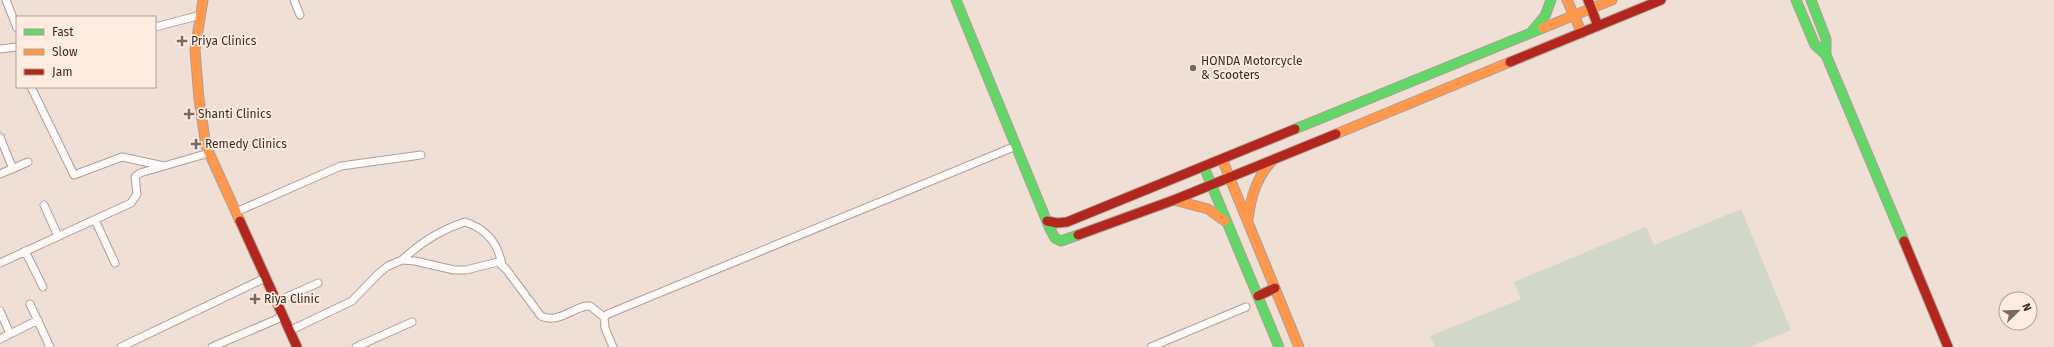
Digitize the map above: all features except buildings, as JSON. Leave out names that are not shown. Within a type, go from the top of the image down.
[{"type":"main road","points":[[203,0],[196,57],[198,99],[206,146],[282,317],[297,347]]},
{"type":"main road","points":[[956,0],[1047,221],[1055,238],[1066,240],[1174,200],[1661,0]]},
{"type":"main road","points":[[1529,34],[1540,24],[1549,9],[1551,0]]},
{"type":"main road","points":[[1567,0],[1582,33]]},
{"type":"main road","points":[[1047,221],[1057,223],[1067,222],[1573,16],[1589,4],[1612,0]]},
{"type":"main road","points":[[1796,0],[1815,45],[1826,55]]},
{"type":"main road","points":[[1811,0],[1826,39],[1826,55],[1948,347]]},
{"type":"main road","points":[[1589,4],[1598,26]]},
{"type":"main road","points":[[1222,159],[1299,347]]},
{"type":"main road","points":[[1247,220],[1250,200],[1255,185],[1264,169],[1275,159]]},
{"type":"main road","points":[[1204,167],[1279,347]]},
{"type":"main road","points":[[1174,200],[1203,206],[1218,214],[1227,224]]},
{"type":"main road","points":[[1258,296],[1275,288]]},
{"type":"street","points":[[6,0],[16,25]]},
{"type":"street","points":[[294,0],[300,15]]},
{"type":"street","points":[[156,27],[201,14]]},
{"type":"street","points":[[0,48],[16,47]]},
{"type":"street","points":[[31,88],[74,175],[122,157],[164,166]]},
{"type":"street","points":[[0,137],[13,169]]},
{"type":"street","points":[[604,317],[1016,146]]},
{"type":"street","points":[[0,263],[95,220],[135,200],[137,194],[135,181],[137,174],[209,153]]},
{"type":"street","points":[[236,212],[341,166],[358,162],[421,155]]},
{"type":"street","points":[[0,174],[28,162]]},
{"type":"street","points":[[44,205],[58,236]]},
{"type":"street","points":[[95,220],[115,263]]},
{"type":"street","points":[[289,331],[352,300],[388,266],[402,260],[416,247],[432,236],[465,222],[477,225],[492,238],[499,251],[502,265],[541,316],[548,319],[554,319],[586,306],[590,306],[604,317],[605,328],[613,347]]},
{"type":"street","points":[[25,251],[42,287]]},
{"type":"street","points":[[402,260],[415,260],[454,270],[466,270],[492,263],[502,265]]},
{"type":"street","points":[[122,347],[265,278]]},
{"type":"street","points":[[276,302],[318,283]]},
{"type":"street","points":[[30,304],[50,347]]},
{"type":"street","points":[[1151,347],[1246,307]]},
{"type":"street","points":[[0,312],[10,334]]},
{"type":"street","points":[[212,347],[282,317]]},
{"type":"street","points":[[0,339],[38,320]]},
{"type":"street","points":[[356,347],[412,322]]},
{"type":"shaded area","points":[[1741,209],[1791,330],[1749,347],[1435,347],[1430,336],[1521,299],[1514,282],[1646,227],[1654,245]]},
{"type":"traffic: fast","points":[[956,0],[1050,229],[1055,238],[1061,241],[1078,235]]},
{"type":"traffic: fast","points":[[1533,30],[1545,16],[1551,0]]},
{"type":"traffic: fast","points":[[1796,0],[1815,45],[1826,55]]},
{"type":"traffic: fast","points":[[1811,0],[1826,39],[1826,55],[1904,241]]},
{"type":"traffic: fast","points":[[1295,129],[1543,28]]},
{"type":"traffic: fast","points":[[1204,167],[1279,347]]},
{"type":"traffic: slow","points":[[203,0],[195,50],[199,99],[206,146],[240,221]]},
{"type":"traffic: slow","points":[[1567,0],[1582,33]]},
{"type":"traffic: slow","points":[[1543,28],[1612,0]]},
{"type":"traffic: slow","points":[[1336,134],[1510,62]]},
{"type":"traffic: slow","points":[[1222,159],[1299,347]]},
{"type":"traffic: slow","points":[[1248,219],[1255,188],[1266,167],[1272,161]]},
{"type":"traffic: slow","points":[[1174,200],[1208,209],[1225,221]]},
{"type":"traffic: jam","points":[[1588,0],[1598,26]]},
{"type":"traffic: jam","points":[[1510,62],[1661,0]]},
{"type":"traffic: jam","points":[[1047,221],[1057,223],[1067,222],[1295,129]]},
{"type":"traffic: jam","points":[[1078,235],[1174,200],[1336,134]]},
{"type":"traffic: jam","points":[[240,221],[297,347]]},
{"type":"traffic: jam","points":[[1904,241],[1948,347]]},
{"type":"traffic: jam","points":[[1258,296],[1275,288]]},
{"type":"place","name":"Priya Clinics","points":[[182,41]]},
{"type":"place","name":"HONDA Motorcycle & Scooters","points":[[1193,68]]},
{"type":"place","name":"Shanti Clinics","points":[[189,114]]},
{"type":"place","name":"Remedy Clinics","points":[[196,144]]},
{"type":"place","name":"Riya Clinic","points":[[255,299]]}]
